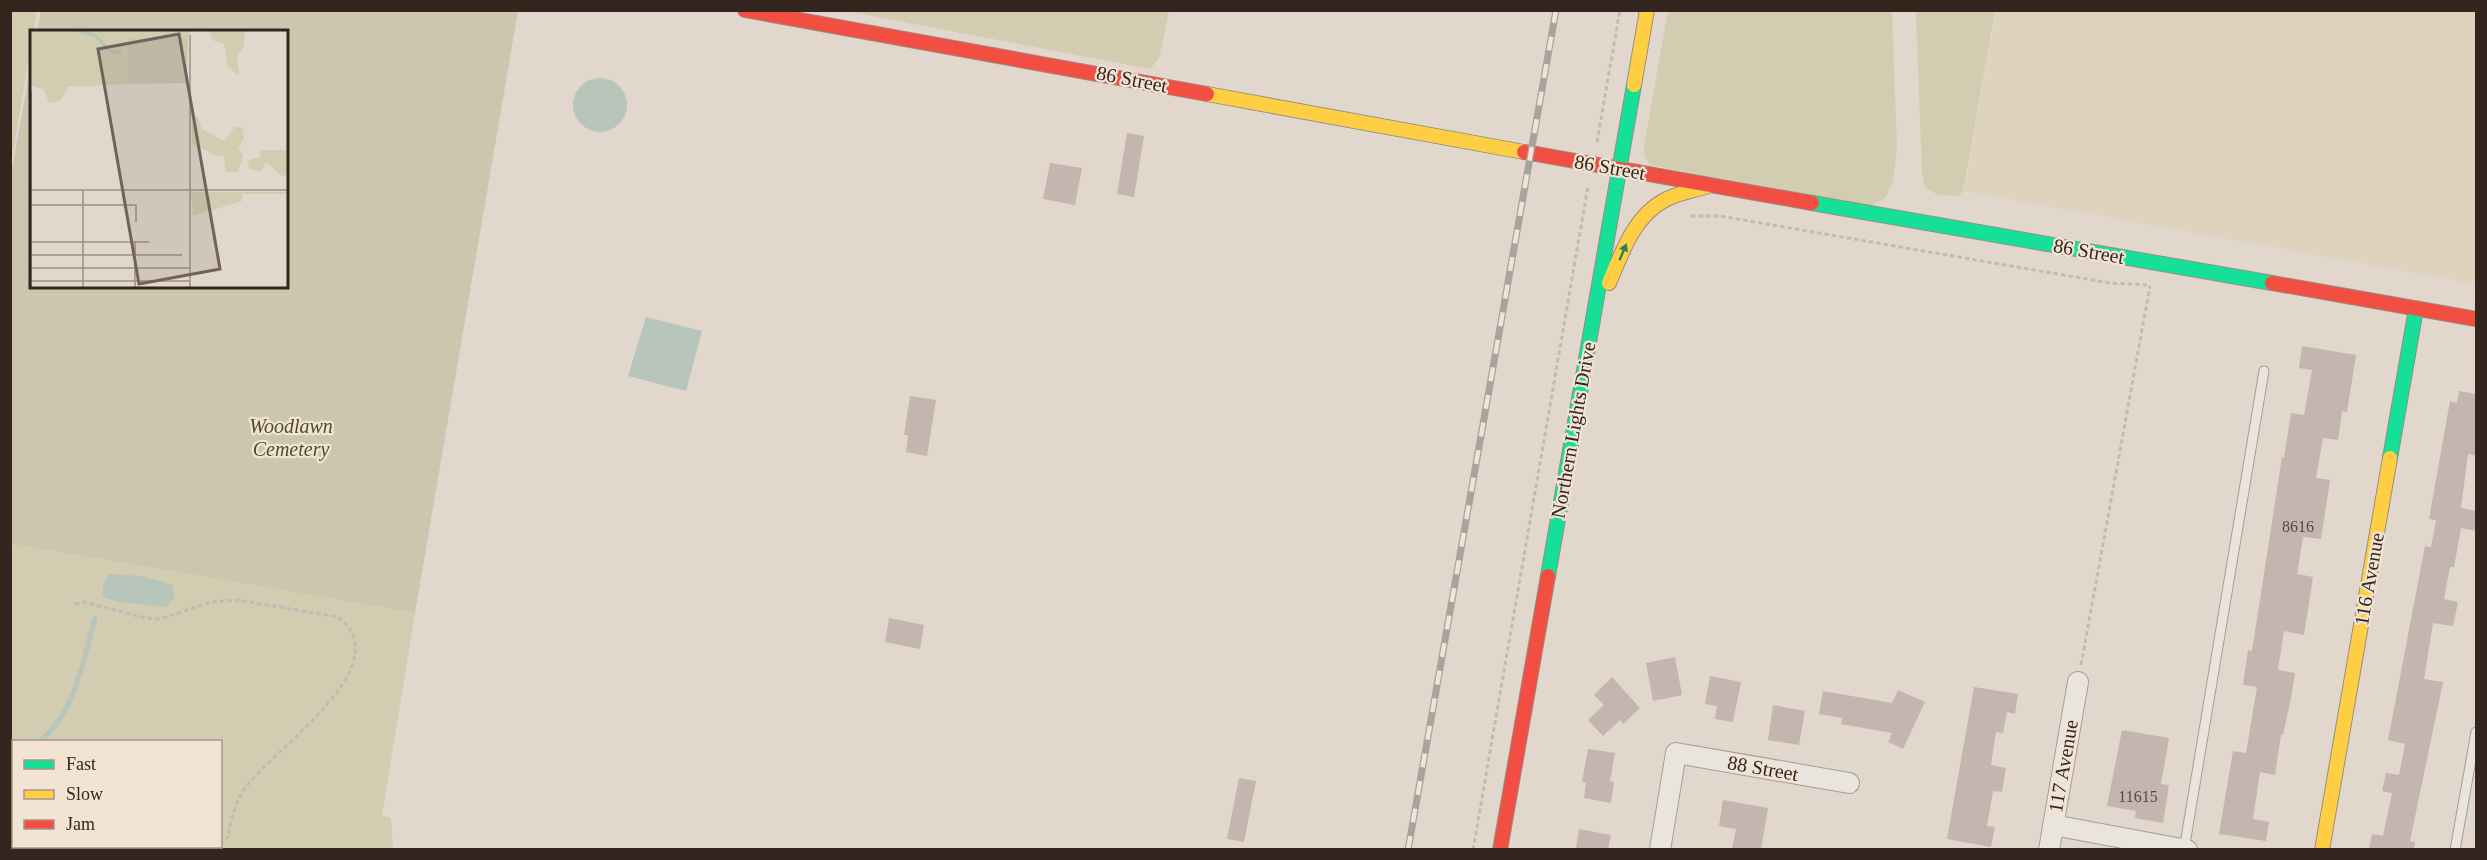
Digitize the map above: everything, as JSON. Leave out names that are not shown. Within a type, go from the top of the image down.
[{"type":"street","name":"86 Street","points":[[745,10],[1619,169],[2476,319]]},
{"type":"street","name":"Northern Lights Drive","points":[[1500,849],[1647,10]]},
{"type":"street","points":[[1591,325],[1631,232],[1640,220],[1665,200],[1713,185]]},
{"type":"street","name":"116 Avenue","points":[[2322,849],[2416,309]]},
{"type":"street","name":"117 Avenue","points":[[2049,849],[2078,682]]},
{"type":"street","name":"88 Street","points":[[1660,849],[1676,753],[1849,783]]},
{"type":"street","points":[[2053,825],[2185,849]]},
{"type":"lane","points":[[2185,849],[2264,371]]},
{"type":"lane","points":[[2455,849],[2476,732]]},
{"type":"path","points":[[1473,849],[1620,10]]},
{"type":"path","points":[[1687,216],[1719,216],[2110,284],[2150,286],[2078,682]]},
{"type":"path","points":[[75,604],[84,602],[145,618],[160,619],[212,602],[238,600],[338,617],[350,626],[356,640],[355,654],[342,686],[326,706],[266,764],[243,790],[235,807],[227,839]]},
{"type":"shaded area","points":[[10,11],[37,11],[34,30],[30,30],[30,52],[11,164]]},
{"type":"shaded area","points":[[846,11],[1169,11],[1159,58],[1150,69]]},
{"type":"shaded area","points":[[1668,11],[1892,11],[1897,148],[1893,181],[1886,197],[1872,206],[1650,165],[1645,157],[1644,146]]},
{"type":"shaded area","points":[[1916,11],[1995,11],[1963,191],[1959,196],[1938,195],[1925,187],[1922,173]]},
{"type":"shaded area","points":[[1996,11],[2476,11],[2476,284],[1964,191]]},
{"type":"shaded area","points":[[595,78],[605,78],[615,82],[623,90],[627,105],[623,120],[615,128],[605,132],[595,132],[585,128],[577,120],[573,110],[573,100],[577,90],[585,82]]},
{"type":"shaded area","points":[[646,317],[702,331],[686,391],[628,376]]},
{"type":"shaded area","points":[[10,544],[415,613],[382,815],[391,818],[393,849],[11,849]]},
{"type":"shaded area","points":[[108,574],[142,576],[173,585],[174,598],[167,607],[119,602],[102,597],[103,586]]},
{"type":"green space","name":"Woodlawn Cemetery","points":[[41,11],[518,11],[415,613],[11,544],[10,180],[30,69],[30,288],[288,288],[288,30],[37,30]]},
{"type":"building","points":[[1127,133],[1144,136],[1134,197],[1117,194]]},
{"type":"building","points":[[1050,163],[1082,168],[1075,205],[1043,199]]},
{"type":"building","points":[[2302,346],[2356,355],[2347,412],[2342,411],[2338,440],[2323,438],[2316,478],[2330,480],[2321,539],[2303,537],[2297,574],[2313,577],[2304,635],[2284,631],[2278,670],[2295,673],[2292,693],[2283,735],[2281,735],[2275,775],[2260,772],[2253,819],[2269,822],[2266,841],[2219,834],[2233,751],[2246,753],[2257,687],[2243,685],[2248,650],[2252,651],[2282,457],[2284,458],[2291,413],[2304,415],[2312,370],[2299,368]]},
{"type":"building","points":[[2459,391],[2476,394],[2476,456],[2468,454],[2461,508],[2476,511],[2476,531],[2461,528],[2454,567],[2450,567],[2444,599],[2458,602],[2453,626],[2433,623],[2424,679],[2443,682],[2410,841],[2415,842],[2414,849],[2369,849],[2372,834],[2383,836],[2392,793],[2382,791],[2386,773],[2399,775],[2405,744],[2388,740],[2425,546],[2431,547],[2436,520],[2429,519],[2450,401],[2457,403]]},
{"type":"building","points":[[910,396],[936,400],[927,456],[906,452],[908,435],[904,435]]},
{"type":"building","points":[[889,618],[924,625],[920,649],[885,642]]},
{"type":"building","points":[[1675,657],[1682,695],[1653,701],[1646,663]]},
{"type":"building","points":[[1710,676],[1741,682],[1733,722],[1715,719],[1717,706],[1705,704]]},
{"type":"building","points":[[1612,677],[1640,708],[1623,724],[1620,720],[1603,736],[1588,720],[1604,705],[1594,695]]},
{"type":"building","points":[[1974,687],[2018,694],[2015,714],[2007,712],[2003,733],[1996,732],[1991,765],[2006,768],[2002,792],[1993,791],[1987,826],[1995,827],[1991,847],[1947,839]]},
{"type":"building","points":[[1898,690],[1925,702],[1903,749],[1888,742],[1892,733],[1841,724],[1842,718],[1819,714],[1823,691],[1892,703]]},
{"type":"building","points":[[1773,705],[1805,711],[1799,745],[1768,740]]},
{"type":"building","points":[[2122,730],[2169,738],[2161,784],[2169,785],[2163,823],[2135,818],[2136,811],[2107,806]]},
{"type":"building","points":[[1588,749],[1615,753],[1610,781],[1614,782],[1611,803],[1584,798],[1586,783],[1582,782]]},
{"type":"building","points":[[1239,778],[1256,781],[1244,842],[1227,839]]},
{"type":"building","points":[[1723,800],[1768,808],[1761,849],[1732,849],[1736,829],[1719,826]]},
{"type":"building","points":[[1579,829],[1611,835],[1608,849],[1576,849]]},
{"type":"waterway","points":[[40,740],[51,731],[69,702],[76,686],[95,619]]},
{"type":"railway","points":[[1408,850],[1556,10]]},
{"type":"traffic: fast","points":[[1548,576],[1634,85]]},
{"type":"traffic: fast","points":[[1812,203],[2272,283]]},
{"type":"traffic: fast","points":[[2390,458],[2416,309]]},
{"type":"traffic: slow","points":[[1634,85],[1647,10]]},
{"type":"traffic: slow","points":[[1207,94],[1524,152]]},
{"type":"traffic: slow","points":[[1609,283],[1630,237],[1653,208],[1668,198],[1708,186]]},
{"type":"traffic: slow","points":[[2322,850],[2390,458]]},
{"type":"traffic: jam","points":[[745,10],[1207,94]]},
{"type":"traffic: jam","points":[[1524,152],[1812,203]]},
{"type":"traffic: jam","points":[[2272,283],[2476,319]]},
{"type":"traffic: jam","points":[[1500,850],[1548,576]]}]
